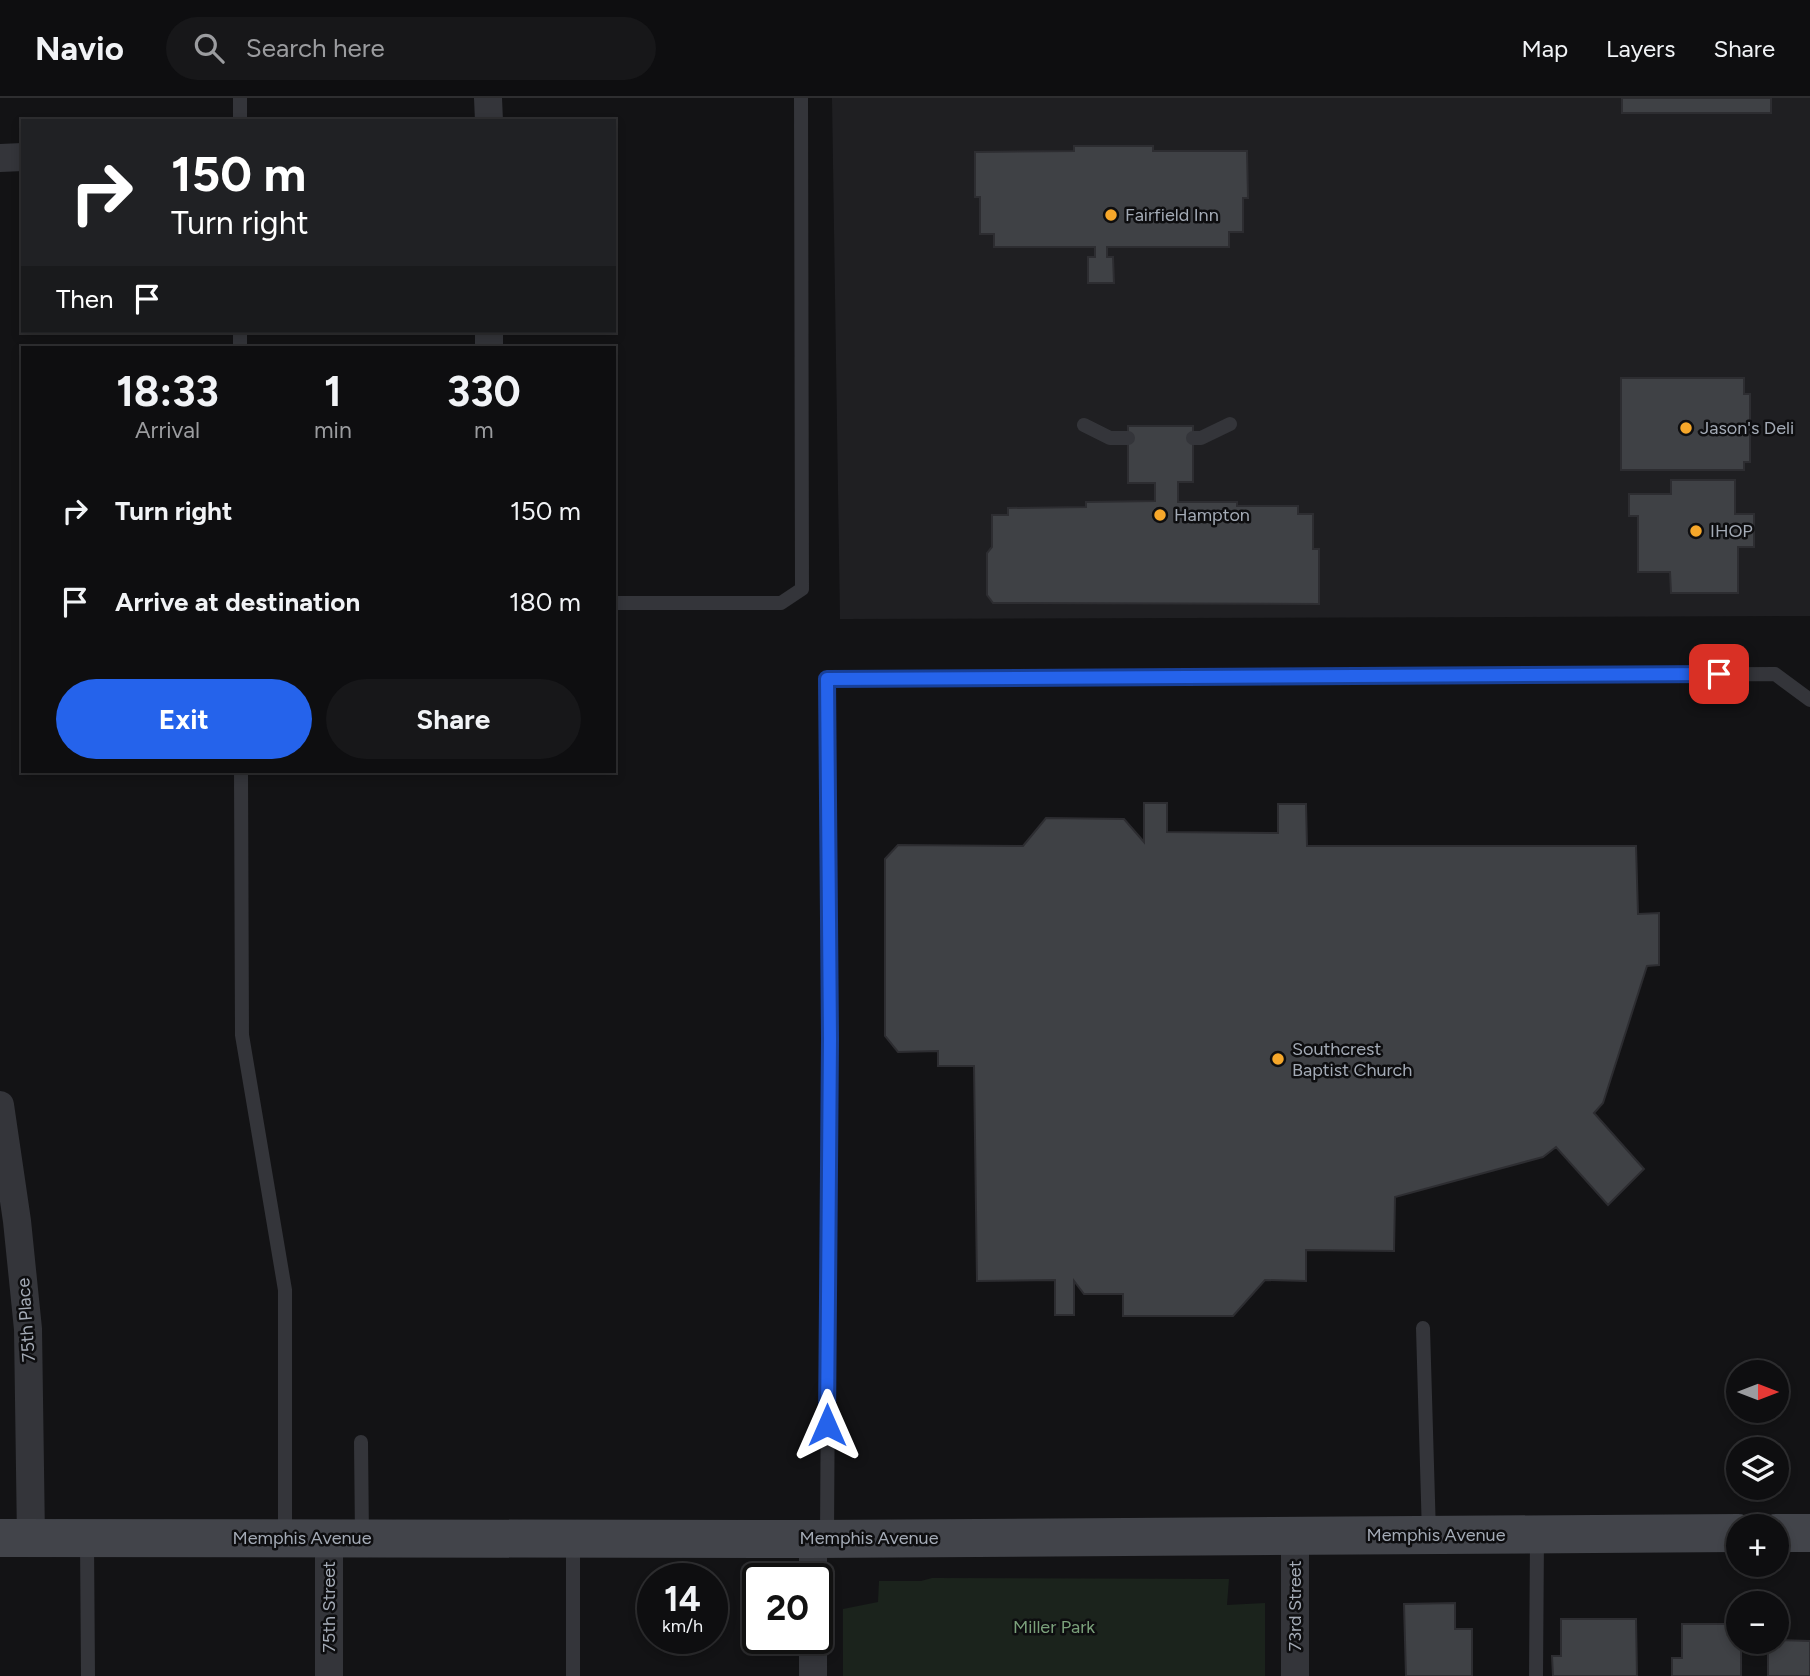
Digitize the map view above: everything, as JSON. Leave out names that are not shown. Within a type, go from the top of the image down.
[{"type":"street","points":[[488,98],[488,119]]},
{"type":"street","points":[[0,158],[21,157]]},
{"type":"street","name":"75th Place","points":[[0,1105],[29,1329],[16,1538]]},
{"type":"street","name":"Memphis Avenue","points":[[16,1538],[820,1538],[1726,1533]]},
{"type":"street","points":[[1789,1533],[1810,1533]]},
{"type":"street","name":"73rd Street","points":[[1295,1536],[1295,1676]]},
{"type":"street","name":"75th Street","points":[[329,1676],[345,1538]]},
{"type":"street","points":[[816,1563],[820,1538]]},
{"type":"street","points":[[813,1654],[813,1676]]},
{"type":"lane","points":[[240,98],[240,119]]},
{"type":"lane","points":[[616,603],[781,603],[802,589],[801,98]]},
{"type":"lane","points":[[1194,438],[1201,438],[1230,424]]},
{"type":"lane","points":[[1084,425],[1110,438],[1128,438]]},
{"type":"lane","points":[[820,1538],[830,1053],[827,679],[1775,674],[1810,700]]},
{"type":"lane","points":[[241,773],[242,1035],[285,1290],[285,1538]]},
{"type":"lane","points":[[1423,1328],[1429,1535]]},
{"type":"lane","points":[[345,1538],[361,1442]]},
{"type":"lane","points":[[1536,1534],[1536,1676]]},
{"type":"lane","points":[[87,1538],[88,1676]]},
{"type":"lane","points":[[573,1538],[573,1676]]},
{"type":"shaded area","points":[[832,98],[1810,98],[1810,616],[840,619]]},
{"type":"green space","name":"Miller Park","points":[[932,1578],[1229,1579],[1227,1605],[1265,1603],[1265,1676],[843,1676],[843,1609],[878,1602],[879,1581],[921,1581]]},
{"type":"building","points":[[1622,98],[1771,98],[1771,113],[1622,113]]},
{"type":"building","name":"Fairfield Inn","points":[[1074,146],[1153,146],[1153,151],[1247,151],[1248,198],[1243,198],[1243,232],[1229,232],[1229,247],[1107,247],[1107,257],[1113,257],[1114,283],[1088,283],[1088,257],[1095,257],[1095,247],[994,247],[994,234],[980,234],[980,197],[975,197],[975,152],[1074,151]]},
{"type":"building","name":"Jason's Deli","points":[[1621,378],[1744,378],[1744,394],[1750,394],[1750,462],[1744,462],[1744,470],[1621,470]]},
{"type":"building","name":"Hampton","points":[[1128,426],[1193,426],[1193,482],[1178,482],[1178,502],[1298,506],[1298,514],[1313,514],[1313,549],[1319,549],[1319,604],[993,603],[987,595],[987,553],[992,547],[992,515],[1008,515],[1008,508],[1086,507],[1086,502],[1155,501],[1155,483],[1128,483]]},
{"type":"building","name":"IHOP","points":[[1671,480],[1735,480],[1735,514],[1754,514],[1754,547],[1738,547],[1738,593],[1671,593],[1670,572],[1638,572],[1638,516],[1629,516],[1629,494],[1671,494]]},
{"type":"building","name":"Southcrest Baptist Church","points":[[1144,803],[1167,803],[1167,832],[1278,833],[1278,804],[1306,804],[1307,846],[1636,846],[1638,914],[1659,913],[1659,965],[1647,966],[1603,1103],[1594,1113],[1644,1169],[1608,1205],[1556,1147],[1543,1157],[1395,1197],[1394,1251],[1306,1250],[1306,1281],[1265,1280],[1233,1316],[1123,1316],[1123,1294],[1084,1294],[1074,1281],[1074,1315],[1055,1315],[1055,1280],[977,1281],[974,1066],[938,1066],[938,1051],[898,1052],[885,1036],[885,859],[898,845],[1023,846],[1046,818],[1124,819],[1144,842]]},
{"type":"building","points":[[1455,1603],[1455,1629],[1472,1629],[1472,1676],[1406,1676],[1404,1604]]},
{"type":"building","points":[[1561,1619],[1636,1619],[1637,1676],[1553,1676],[1552,1656],[1561,1656]]},
{"type":"building","points":[[1682,1624],[1726,1624],[1726,1654],[1741,1654],[1741,1676],[1672,1676],[1672,1658],[1682,1658]]},
{"type":"building","points":[[1789,1640],[1810,1641],[1810,1676],[1768,1676],[1768,1654],[1789,1654]]},
{"type":"place","name":"Fairfield Inn","points":[[1111,215]]},
{"type":"place","name":"Jason's Deli","points":[[1686,428]]},
{"type":"place","name":"Hampton","points":[[1160,515]]},
{"type":"place","name":"IHOP","points":[[1696,531]]},
{"type":"place","name":"Southcrest Baptist Church","points":[[1278,1059]]},
{"type":"route","points":[[827,1425],[830,1039],[827,679],[1719,674]]}]
